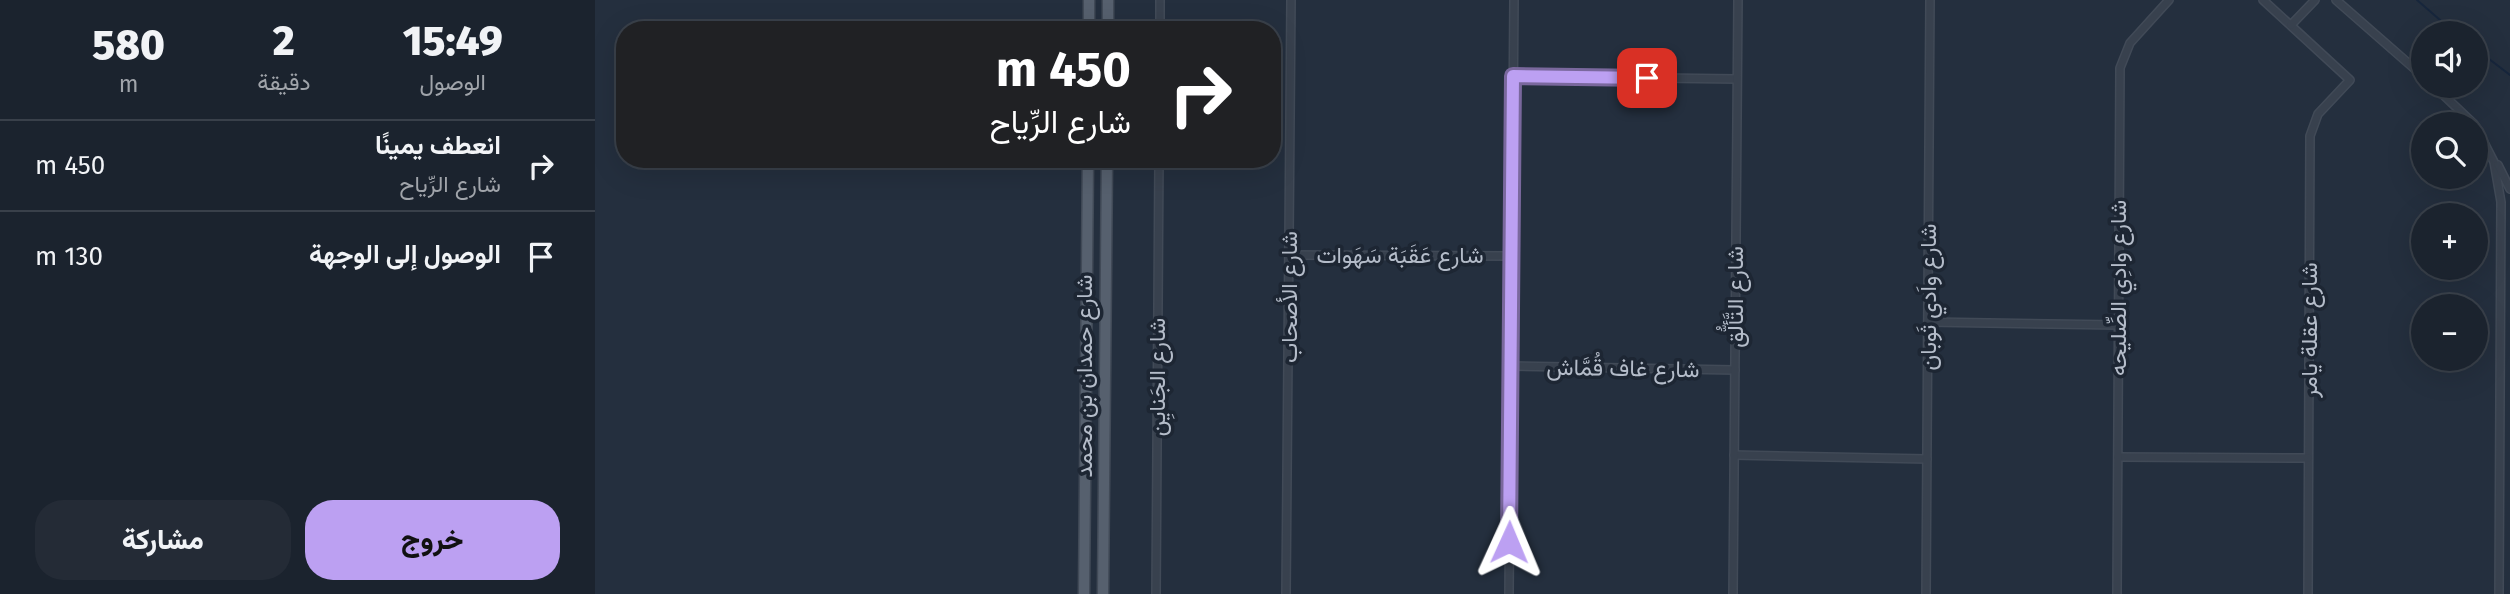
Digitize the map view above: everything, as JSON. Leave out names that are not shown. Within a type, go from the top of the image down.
[{"type":"main road","points":[[1089,0],[1089,21]]},
{"type":"main road","points":[[1108,0],[1108,21]]},
{"type":"main road","name":"شارع حمدان بن محمد","points":[[1084,594],[1087,168]]},
{"type":"main road","name":"شارع حمدان بن محمد","points":[[1103,594],[1107,168]]},
{"type":"street","points":[[1160,0],[1160,21]]},
{"type":"street","name":"شارع الأصحاب","points":[[1286,594],[1291,0]]},
{"type":"street","points":[[1509,594],[1514,0]]},
{"type":"street","name":"شارع التَّألُّق","points":[[1733,594],[1738,0]]},
{"type":"street","name":"شارع واَدي ثَوبان","points":[[1926,594],[1930,0]]},
{"type":"street","name":"شارع وادِي الصِّليحه","points":[[2117,594],[2120,68],[2130,43],[2169,0]]},
{"type":"street","points":[[2263,0],[2291,25],[2315,0]]},
{"type":"street","points":[[2336,0],[2411,66]]},
{"type":"street","name":"شارع عقلة يامر","points":[[2291,25],[2350,80],[2318,114],[2310,136],[2308,594]]},
{"type":"street","points":[[1513,76],[1737,79]]},
{"type":"street","points":[[2446,98],[2461,112]]},
{"type":"street","points":[[2488,149],[2510,189]]},
{"type":"street","points":[[2492,156],[2500,186],[2506,229],[2499,594]]},
{"type":"street","name":"شارع الجَنايِن","points":[[1156,594],[1159,168]]},
{"type":"street","name":"شارع عَقَبَة سَهَوات","points":[[1289,255],[1512,256]]},
{"type":"street","points":[[1928,323],[2118,325]]},
{"type":"street","name":"شارع غاف قُمَّاش","points":[[1511,366],[1735,370]]},
{"type":"street","points":[[2501,428],[2510,428]]},
{"type":"street","points":[[1734,455],[1927,459]]},
{"type":"street","points":[[2118,457],[2308,458]]},
{"type":"waterway","points":[[2417,0],[2441,21]]},
{"type":"waterway","points":[[2488,58],[2510,75]]},
{"type":"route","points":[[1509,542],[1513,76],[1647,78]]}]
